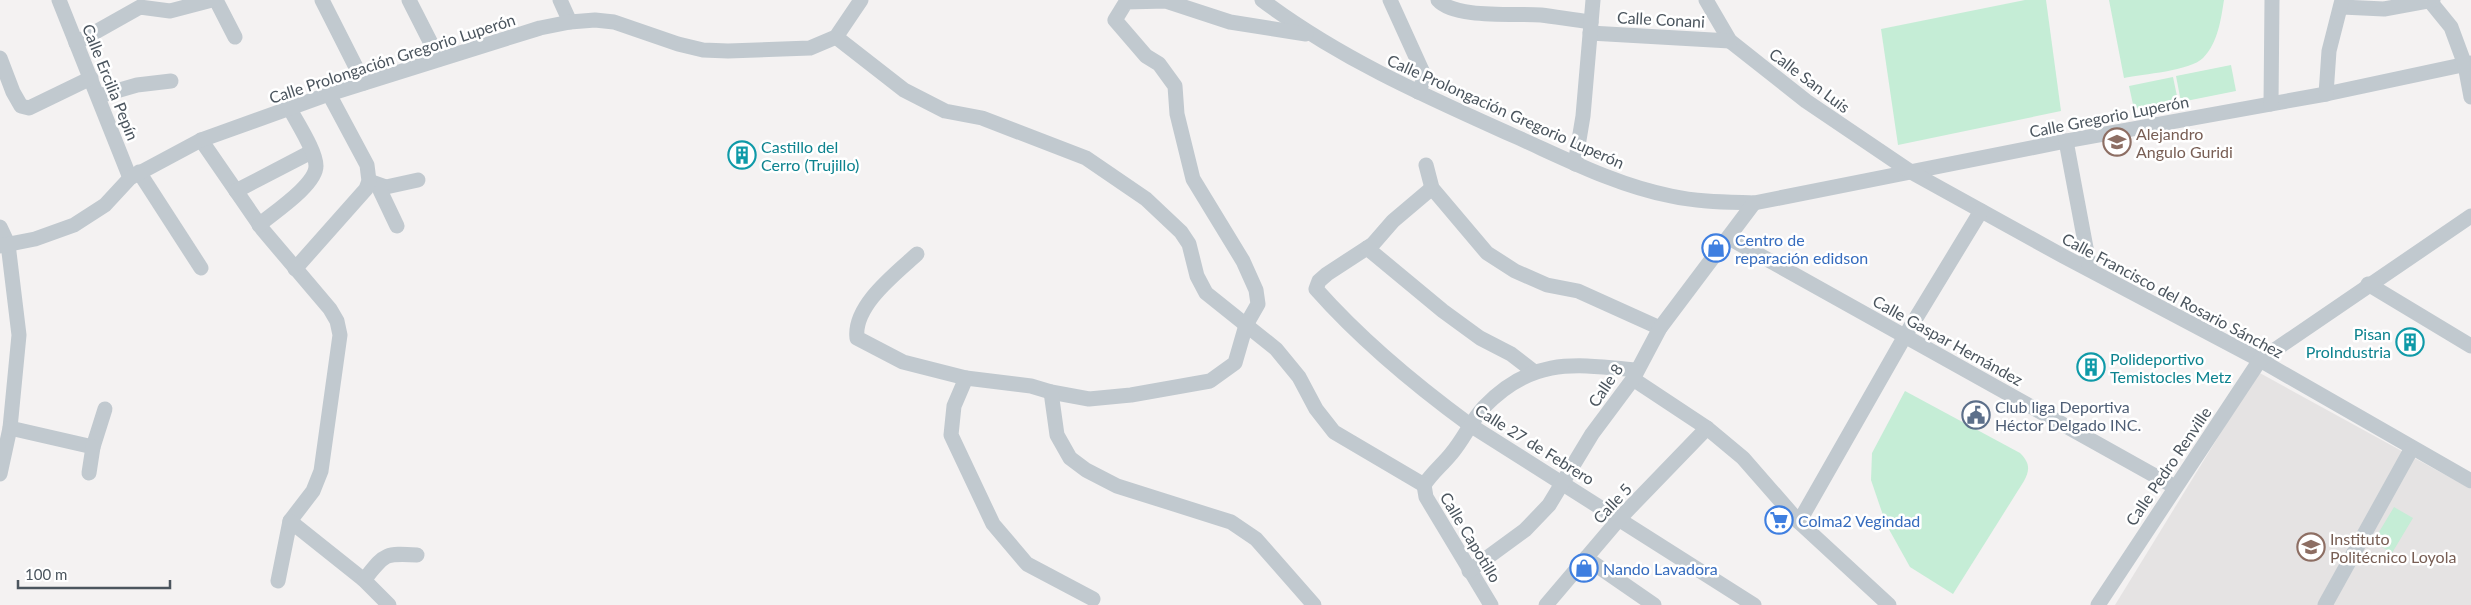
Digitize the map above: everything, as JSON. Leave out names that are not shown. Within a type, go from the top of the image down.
[{"type":"street","name":"Calle Ercilia Pepín","points":[[59,0],[76,43],[135,175],[201,268]]},
{"type":"street","points":[[76,43],[144,3],[170,11],[212,0]]},
{"type":"street","points":[[216,0],[235,37]]},
{"type":"street","points":[[322,0],[364,84]]},
{"type":"street","points":[[409,0],[439,60]]},
{"type":"street","points":[[560,0],[570,22]]},
{"type":"street","name":"Calle Prolongación Gregorio Luperón","points":[[1262,0],[1309,35],[1346,56],[1418,92],[1575,164],[1626,185],[1672,196],[1702,201],[1754,203]]},
{"type":"street","points":[[1390,0],[1425,77],[1418,92]]},
{"type":"street","name":"Calle Conani","points":[[1438,0],[1443,5],[1471,12],[1540,15],[1591,27],[1730,41]]},
{"type":"street","points":[[1575,164],[1583,116],[1593,0]]},
{"type":"street","name":"Calle San Luis","points":[[1706,0],[1730,41],[1806,101],[1911,172]]},
{"type":"street","points":[[2271,104],[2272,0]]},
{"type":"street","points":[[917,254],[874,294],[856,328],[857,338],[903,362],[966,378],[1031,386],[1089,399],[1131,395],[1210,381],[1236,363],[1246,325],[1258,304],[1256,290],[1243,261],[1193,179],[1176,114],[1175,86],[1159,64],[1146,56],[1116,20],[1126,2],[1166,1],[1230,22],[1309,35]]},
{"type":"street","points":[[2326,94],[2329,51],[2342,4],[2384,9],[2431,1],[2451,27],[2468,64],[2471,97]]},
{"type":"street","points":[[854,3],[836,37],[904,90],[945,110],[982,118],[1086,158],[1146,199],[1181,232],[1190,244],[1197,276],[1206,293],[1276,349],[1299,377],[1316,409],[1334,432],[1424,486],[1433,471],[1452,454],[1470,425],[1485,406],[1533,371],[1578,364],[1635,374],[1708,428],[1742,458],[1799,522],[1889,605]]},
{"type":"street","name":"Calle Prolongación Gregorio Luperón","points":[[4,245],[35,239],[74,226],[105,204],[135,175],[201,140],[329,94],[540,28],[570,22],[595,20],[614,22],[678,44],[702,50],[728,51],[810,48],[836,37]]},
{"type":"street","points":[[0,58],[13,92],[21,106],[29,108],[92,78]]},
{"type":"street","name":"Calle Gregorio Luperón","points":[[1754,203],[2066,141],[2326,94],[2468,64]]},
{"type":"street","points":[[100,96],[137,85],[172,81]]},
{"type":"street","points":[[329,94],[367,165],[373,183],[397,226]]},
{"type":"street","points":[[259,225],[306,186],[314,174],[316,166],[312,152],[290,109]]},
{"type":"street","points":[[201,140],[259,225],[330,309],[337,321],[340,335],[321,471],[313,491],[290,521],[278,581]]},
{"type":"street","points":[[2066,141],[2090,270]]},
{"type":"street","points":[[236,191],[312,152]]},
{"type":"street","points":[[1426,165],[1432,188],[1488,253],[1515,271],[1547,285],[1578,291],[1660,328]]},
{"type":"street","name":"Calle Francisco del Rosario Sánchez","points":[[1911,172],[2260,360],[2471,481]]},
{"type":"street","points":[[373,183],[393,187],[418,180]]},
{"type":"street","points":[[295,269],[373,183]]},
{"type":"street","points":[[1432,188],[1393,221],[1373,244],[1367,248],[1443,311],[1480,338],[1512,354],[1533,371]]},
{"type":"street","name":"Calle 8","points":[[1469,570],[1525,530],[1548,506],[1592,434],[1635,374],[1660,328],[1754,203]]},
{"type":"street","points":[[1799,522],[1905,336],[1981,211]]},
{"type":"street","name":"Calle Pedro Renville","points":[[2098,605],[2260,360],[2368,284],[2471,216]]},
{"type":"street","points":[[0,227],[19,335],[10,428],[0,474]]},
{"type":"street","name":"Calle Gaspar Hernández","points":[[1729,238],[2175,487]]},
{"type":"street","name":"Calle 27 de Febrero","points":[[1367,248],[1318,281],[1316,289],[1350,328],[1436,400],[1470,425],[1562,481],[1754,605]]},
{"type":"street","points":[[2368,284],[2471,346]]},
{"type":"street","points":[[966,378],[954,406],[951,435],[993,524],[1027,564],[1093,599]]},
{"type":"street","points":[[1051,392],[1057,435],[1070,458],[1086,470],[1117,486],[1231,522],[1256,539],[1314,605]]},
{"type":"street","points":[[89,472],[93,446],[105,409]]},
{"type":"street","points":[[10,428],[93,446]]},
{"type":"street","name":"Calle 5","points":[[1546,605],[1620,518],[1708,428]]},
{"type":"street","points":[[2325,605],[2412,448]]},
{"type":"street","name":"Calle Capotillo","points":[[1424,486],[1426,497],[1491,605]]},
{"type":"street","points":[[290,521],[364,580],[389,605]]},
{"type":"street","points":[[364,580],[384,556],[392,554],[417,555]]},
{"type":"street","points":[[1586,558],[1654,605]]},
{"type":"shaded area","name":"Instituto Politécnico Loyola","points":[[2258,372],[2471,489],[2471,605],[2115,605]]},
{"type":"green space","points":[[2025,0],[2046,0],[2061,111],[1898,145],[1881,29]]},
{"type":"green space","points":[[2109,0],[2224,0],[2215,38],[2203,58],[2188,66],[2177,69],[2124,78]]},
{"type":"green space","points":[[2231,65],[2236,91],[2181,102],[2176,76]]},
{"type":"green space","points":[[2173,77],[2178,101],[2134,109],[2129,86]]},
{"type":"green space","points":[[1905,391],[2020,453],[2026,460],[2028,467],[2024,481],[1953,594],[1910,567],[1886,524],[1871,480],[1872,453]]},
{"type":"green space","points":[[2394,507],[2413,518],[2392,553],[2373,542]]},
{"type":"place","name":"Alejandro Angulo Guridi","points":[[2117,142]]},
{"type":"place","name":"Castillo del Cerro (Trujillo)","points":[[742,155]]},
{"type":"place","name":"Centro de reparación edidson","points":[[1716,248]]},
{"type":"place","name":"Pisan ProIndustria","points":[[2410,342]]},
{"type":"place","name":"Polideportivo Temistocles Metz","points":[[2091,367]]},
{"type":"place","name":"Club liga Deportiva Héctor Delgado INC.","points":[[1976,415]]},
{"type":"place","name":"Colma2 Vegindad","points":[[1779,520]]},
{"type":"place","name":"Instituto Politécnico Loyola","points":[[2311,547]]},
{"type":"place","name":"Nando Lavadora","points":[[1584,568]]}]
